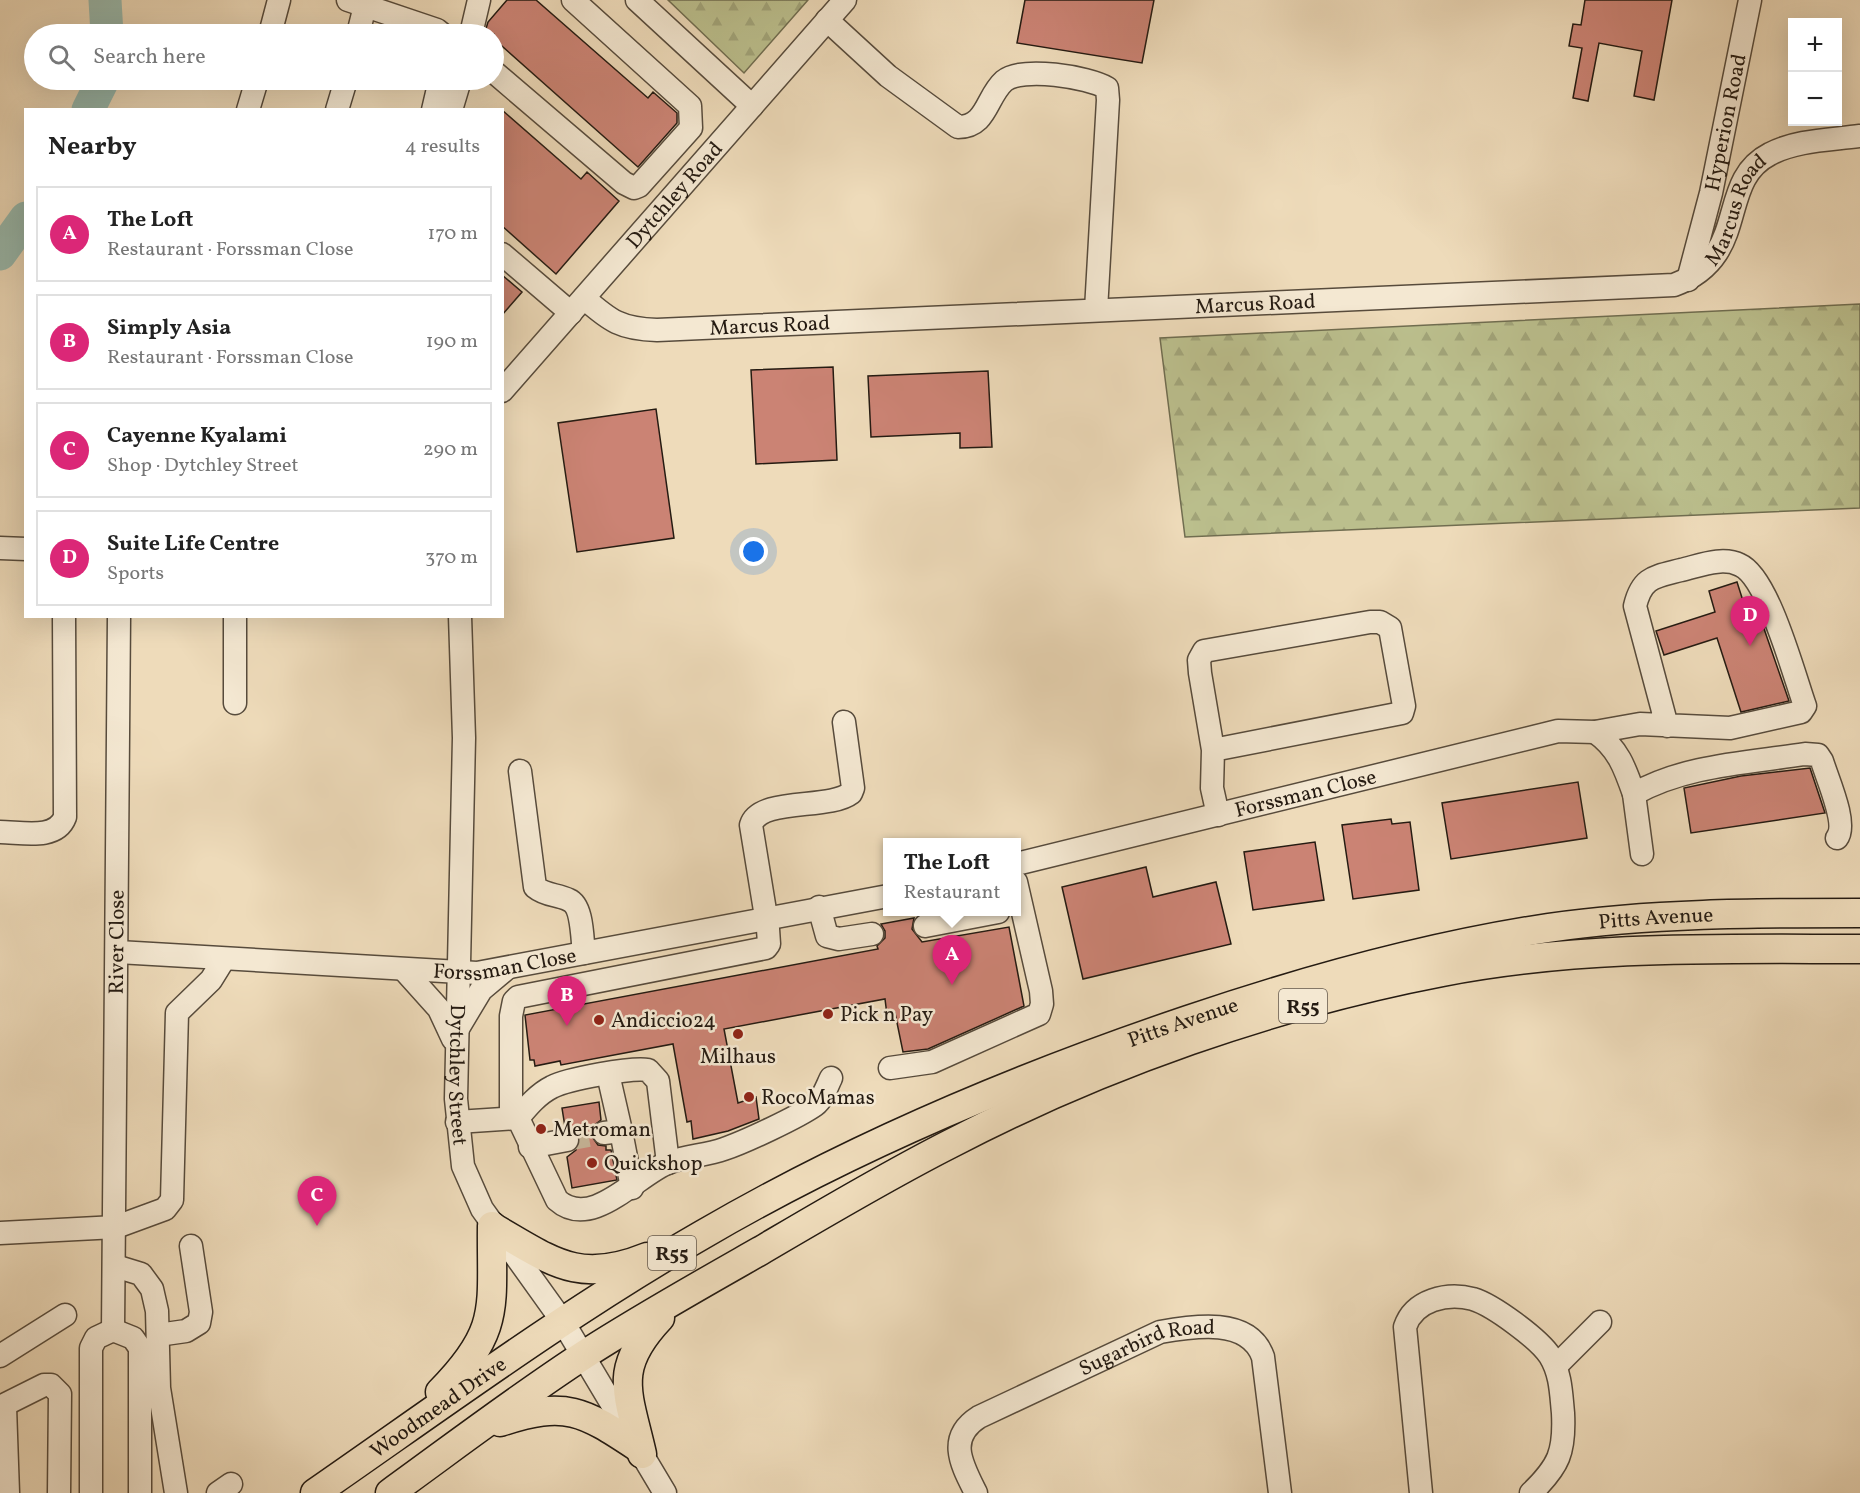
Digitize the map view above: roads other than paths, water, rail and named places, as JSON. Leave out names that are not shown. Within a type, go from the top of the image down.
[{"type":"main road","name":"Pitts Avenue","points":[[563,1322],[701,1235],[844,1157],[947,1110],[1148,1033],[1335,973],[1433,948],[1551,928],[1654,918],[1860,913]]},
{"type":"main road","name":"Pitts Avenue","points":[[584,1355],[942,1148],[1077,1085],[1218,1032],[1339,996],[1444,971],[1557,957],[1654,950],[1860,949]]},
{"type":"main road","points":[[390,1443],[466,1366],[487,1330],[493,1295],[493,1227],[554,1262],[574,1269],[595,1270],[624,1266],[701,1235]]},
{"type":"main road","points":[[641,1451],[629,1394],[629,1362],[645,1334],[678,1299]]},
{"type":"main road","name":"Woodmead Drive","points":[[315,1493],[563,1322]]},
{"type":"main road","name":"Woodmead Drive","points":[[390,1493],[584,1355]]},
{"type":"main road","points":[[481,1428],[516,1417],[560,1410],[578,1412],[597,1421],[641,1451]]},
{"type":"street","points":[[273,24],[279,0]]},
{"type":"street","points":[[473,24],[479,0]]},
{"type":"street","points":[[504,81],[624,183],[634,188],[639,186],[691,128],[690,106],[573,0]]},
{"type":"street","points":[[637,0],[752,106]]},
{"type":"street","name":"Dytchley Road","points":[[506,379],[578,306],[845,0]]},
{"type":"street","name":"Hyperion Road","points":[[1688,280],[1711,193],[1750,0]]},
{"type":"street","points":[[358,24],[357,3],[419,24]]},
{"type":"street","points":[[827,20],[888,76],[958,127],[969,127],[980,119],[1004,81],[1019,74],[1032,73],[1096,82],[1107,88],[1096,310]]},
{"type":"street","points":[[249,108],[254,90]]},
{"type":"street","points":[[338,108],[343,90]]},
{"type":"street","points":[[433,108],[438,90]]},
{"type":"street","points":[[452,108],[457,90]]},
{"type":"street","name":"Marcus Road","points":[[504,255],[578,306],[634,329],[1656,287],[1674,285],[1688,280],[1707,267],[1719,253],[1746,176],[1768,155],[1785,147],[1860,136]]},
{"type":"street","points":[[0,548],[24,549]]},
{"type":"street","points":[[1723,561],[1742,565],[1767,597],[1805,706],[1801,712],[1789,717],[1730,728],[1667,726],[1635,606],[1639,589],[1653,577],[1723,561]]},
{"type":"street","points":[[0,832],[53,832],[61,826],[65,817],[64,618]]},
{"type":"street","name":"River Close","points":[[113,1330],[118,952],[118,618]]},
{"type":"street","points":[[235,618],[236,703]]},
{"type":"street","name":"Dytchley Street","points":[[460,618],[464,738],[457,1039],[458,1122],[464,1166],[471,1189],[493,1227],[563,1322],[665,1493]]},
{"type":"street","points":[[1213,750],[1402,713],[1404,706],[1390,628],[1380,622],[1370,622],[1204,651],[1199,660],[1200,673],[1213,750],[1212,788],[1218,814]]},
{"type":"street","points":[[831,1077],[820,1099],[807,1109],[723,1150],[668,1163],[619,1196],[585,1209],[565,1207],[557,1200],[514,1118],[512,1016],[514,1001],[518,997],[759,951],[769,944],[751,825],[758,814],[770,810],[839,799],[851,793],[853,788],[844,722]]},
{"type":"street","name":"Forssman Close","points":[[1021,863],[1558,731],[1595,732],[1640,724],[1667,726]]},
{"type":"street","points":[[1595,732],[1610,742],[1623,761],[1634,794],[1642,854]]},
{"type":"street","points":[[1634,794],[1656,781],[1683,773],[1818,755],[1822,761],[1841,821],[1841,833],[1837,838]]},
{"type":"street","points":[[520,771],[535,887],[542,893],[570,900],[576,906],[584,953]]},
{"type":"street","name":"Forssman Close","points":[[118,952],[457,974],[506,969],[766,917],[883,897]]},
{"type":"street","points":[[819,907],[827,936],[839,939],[872,934]]},
{"type":"street","points":[[890,1068],[932,1062],[1039,1014],[1042,1004],[1041,991],[1021,915]]},
{"type":"street","points":[[925,926],[977,916]]},
{"type":"street","points":[[0,1233],[116,1227],[165,1209],[172,1200],[177,1013],[211,980],[224,959]]},
{"type":"street","points":[[457,1039],[481,990],[506,969]]},
{"type":"street","points":[[404,970],[439,1009],[457,1039]]},
{"type":"street","points":[[458,1122],[514,1118],[553,1086],[642,1069],[654,1075],[658,1081],[668,1163]]},
{"type":"street","points":[[608,1074],[612,1132],[632,1188]]},
{"type":"street","points":[[530,1147],[567,1140]]},
{"type":"street","points":[[158,1335],[186,1331],[199,1323],[201,1312],[191,1246]]},
{"type":"street","points":[[115,1266],[141,1274],[149,1282],[157,1311],[159,1388],[176,1493]]},
{"type":"street","points":[[1421,1493],[1404,1327],[1414,1309],[1423,1304],[1449,1298],[1472,1299],[1484,1303],[1537,1342],[1556,1366],[1560,1383],[1562,1448],[1550,1475],[1531,1493]]},
{"type":"street","points":[[0,1356],[65,1315]]},
{"type":"street","points":[[1556,1366],[1600,1322]]},
{"type":"street","name":"Sugarbird Road","points":[[976,1493],[959,1449],[961,1435],[967,1425],[979,1417],[1160,1332],[1180,1329],[1230,1328],[1249,1335],[1260,1348],[1263,1357],[1280,1493]]},
{"type":"street","points":[[91,1493],[90,1348],[96,1338],[113,1330],[133,1338],[140,1348],[140,1493]]},
{"type":"street","points":[[8,1493],[2,1407],[44,1385],[51,1385],[60,1394],[59,1493]]},
{"type":"waterway","points":[[105,0],[106,24]]},
{"type":"waterway","points":[[89,108],[98,90]]},
{"type":"waterway","points":[[0,254],[24,221]]},
{"type":"tunnel","points":[[567,1140],[604,1133]]},
{"type":"place","name":"Suite Life Centre","points":[[1750,646]]},
{"type":"place","name":"The Loft","points":[[952,985]]},
{"type":"place","name":"Pick n Pay","points":[[828,1014]]},
{"type":"place","name":"Andiccio24","points":[[599,1020]]},
{"type":"place","name":"Simply Asia","points":[[567,1026]]},
{"type":"place","name":"Milhaus","points":[[738,1034]]},
{"type":"place","name":"RocoMamas","points":[[749,1097]]},
{"type":"place","name":"Metroman","points":[[541,1129]]},
{"type":"place","name":"Quickshop","points":[[592,1163]]},
{"type":"place","name":"Cayenne Kyalami","points":[[317,1226]]}]
